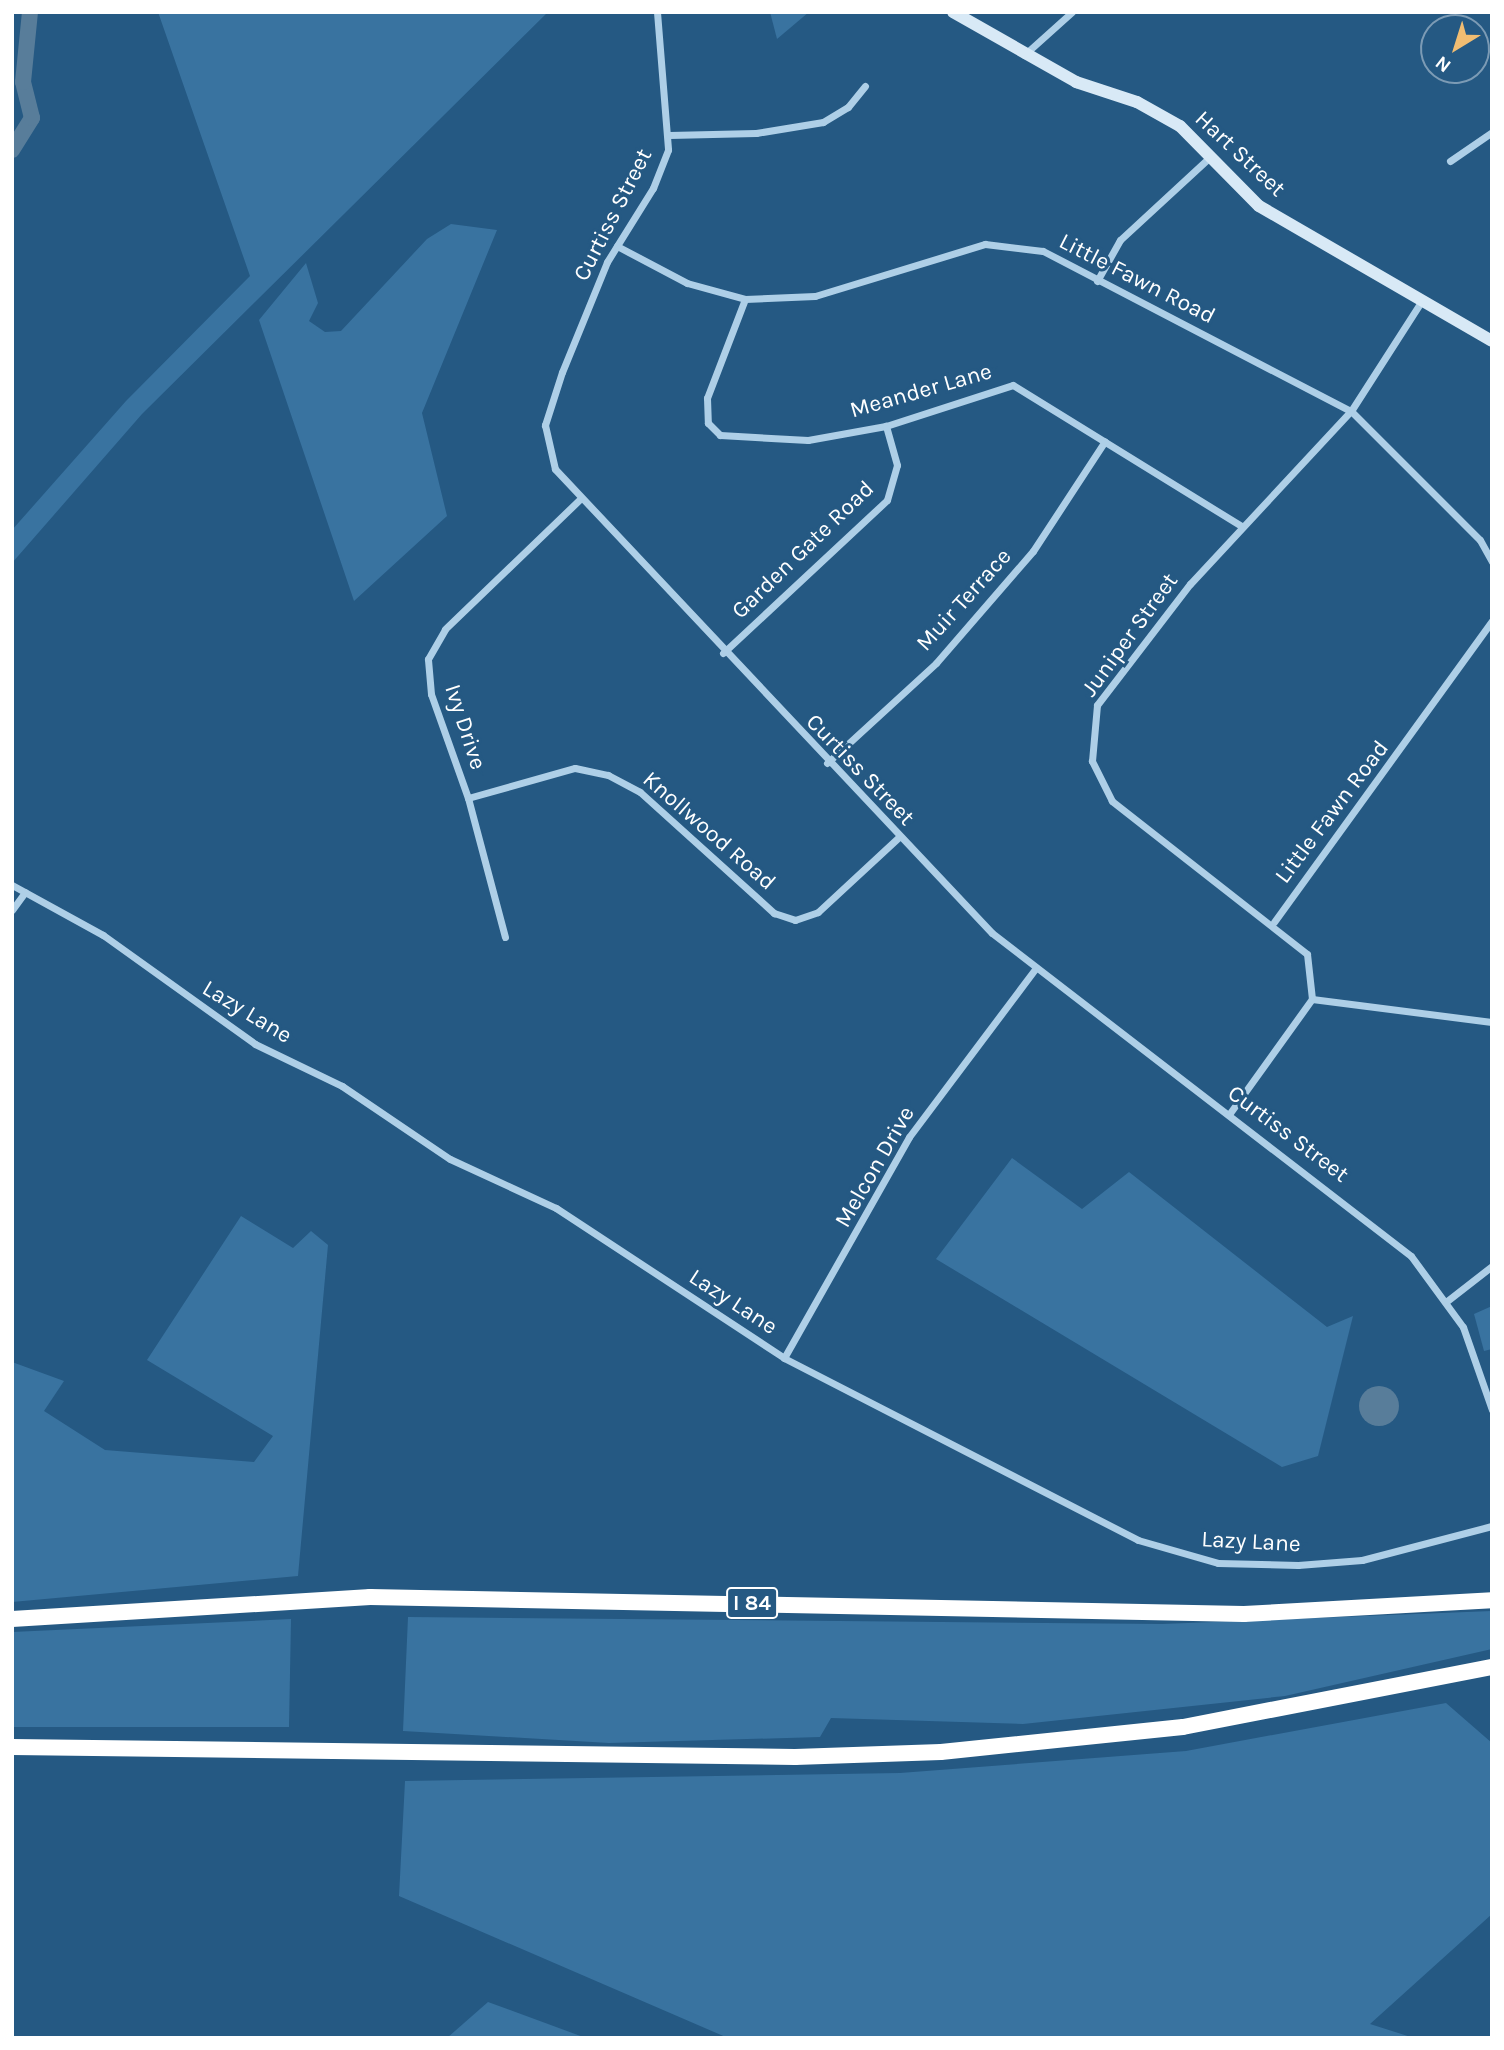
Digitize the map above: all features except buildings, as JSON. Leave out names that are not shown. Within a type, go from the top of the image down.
[{"type":"highway","name":"I 84","points":[[12,1619],[409,1597],[1269,1614],[1492,1600]]},
{"type":"highway","points":[[12,1747],[795,1757],[941,1752],[1183,1727],[1492,1667]]},
{"type":"street","name":"Curtiss Street","points":[[657,12],[669,135],[660,174],[617,246],[545,425],[555,469],[579,500],[723,653],[992,933],[1398,1244],[1447,1301],[1473,1349],[1492,1410]]},
{"type":"street","name":"Hart Street","points":[[953,12],[1023,55],[1137,102],[1180,126],[1259,206],[1492,341]]},
{"type":"street","points":[[1023,55],[1072,12]]},
{"type":"street","points":[[669,135],[756,133],[823,122],[848,107],[865,86]]},
{"type":"street","points":[[1450,161],[1492,132]]},
{"type":"street","points":[[1097,281],[1120,240],[1211,156]]},
{"type":"street","name":"Little Fawn Road","points":[[617,246],[687,283],[745,299],[815,296],[985,244],[1043,251],[1351,411],[1480,540],[1492,562]]},
{"type":"street","name":"Meander Lane","points":[[745,299],[707,398],[708,423],[720,435],[808,440],[887,426],[1013,385],[1241,526]]},
{"type":"street","name":"Juniper Street","points":[[1312,999],[1307,954],[1274,922],[1112,801],[1092,761],[1097,705],[1241,526],[1351,411],[1421,302]]},
{"type":"street","name":"Garden Gate Road","points":[[723,653],[887,500],[897,465],[887,426]]},
{"type":"street","name":"Muir Terrace","points":[[827,763],[936,663],[1033,551],[1105,441]]},
{"type":"street","name":"Ivy Drive","points":[[505,937],[468,798],[431,694],[428,659],[444,628],[579,500]]},
{"type":"street","name":"Little Fawn Road","points":[[1274,922],[1492,621]]},
{"type":"street","name":"Knollwood Road","points":[[468,798],[575,768],[608,775],[640,792],[774,913],[795,920],[818,912],[898,838]]},
{"type":"street","name":"Lazy Lane","points":[[12,885],[103,935],[255,1044],[342,1086],[450,1159],[556,1208],[784,1359],[1177,1556],[1218,1563],[1349,1561],[1492,1527]]},
{"type":"street","points":[[12,910],[25,892]]},
{"type":"street","name":"Melcon Drive","points":[[784,1359],[909,1137],[1037,968]]},
{"type":"street","points":[[1230,1113],[1312,999],[1492,1021]]},
{"type":"street","points":[[1447,1301],[1492,1265]]},
{"type":"shaded area","points":[[158,12],[548,12],[142,414],[12,563],[12,530],[126,401],[250,276]]},
{"type":"shaded area","points":[[770,12],[809,12],[777,39]]},
{"type":"shaded area","points":[[451,224],[497,230],[422,413],[447,516],[354,601],[259,320],[306,263],[318,303],[309,321],[325,332],[341,331],[427,239]]},
{"type":"shaded area","points":[[1012,1158],[1082,1209],[1129,1172],[1327,1327],[1353,1316],[1318,1456],[1282,1467],[936,1259]]},
{"type":"shaded area","points":[[241,1216],[293,1248],[311,1231],[328,1245],[298,1576],[12,1602],[12,1362],[64,1381],[44,1411],[105,1450],[254,1462],[273,1436],[147,1360]]},
{"type":"shaded area","points":[[1492,1306],[1492,1349],[1484,1351],[1474,1314]]},
{"type":"shaded area","points":[[1379,1386],[1387,1387],[1393,1392],[1398,1398],[1398,1414],[1393,1420],[1387,1425],[1379,1426],[1371,1425],[1365,1420],[1360,1414],[1359,1406],[1360,1398],[1365,1392],[1371,1387]]},
{"type":"shaded area","points":[[1492,1611],[1492,1649],[1285,1696],[1023,1724],[831,1718],[820,1737],[609,1743],[403,1731],[408,1617],[1162,1624]]},
{"type":"shaded area","points":[[291,1619],[289,1727],[12,1727],[12,1632]]},
{"type":"shaded area","points":[[1446,1703],[1492,1743],[1492,1914],[1370,2024],[1414,2038],[728,2038],[399,1896],[405,1781],[900,1773],[1186,1751]]},
{"type":"shaded area","points":[[488,2002],[586,2038],[447,2038]]},
{"type":"waterway","points":[[12,150],[32,118],[23,82],[30,12]]}]
